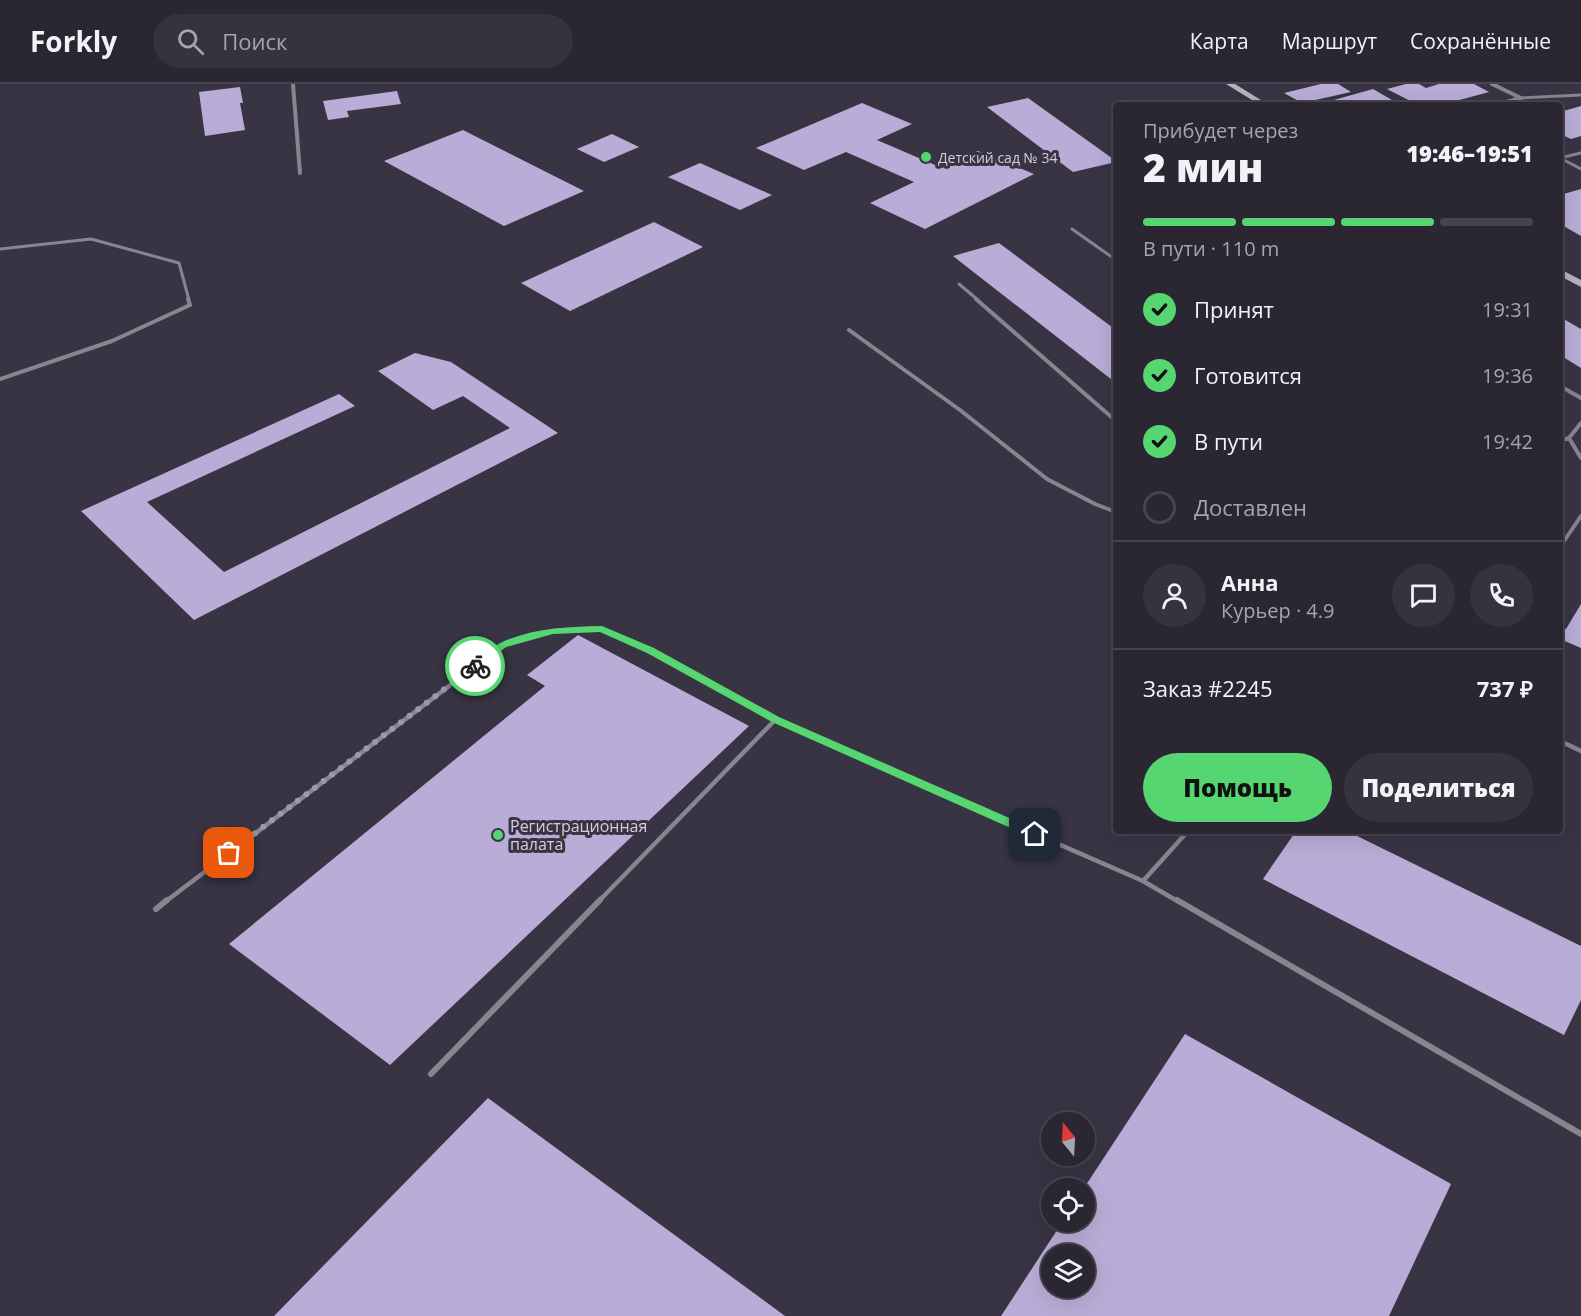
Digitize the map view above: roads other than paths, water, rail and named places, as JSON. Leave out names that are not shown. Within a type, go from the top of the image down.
[{"type":"street","points":[[293,84],[300,173]]},
{"type":"street","points":[[1230,84],[1259,102]]},
{"type":"street","points":[[1492,84],[1521,98]]},
{"type":"street","points":[[1506,102],[1521,98]]},
{"type":"street","points":[[1563,275],[1581,284]]},
{"type":"lane","points":[[1521,98],[1581,95]]},
{"type":"lane","points":[[1563,157],[1581,153]]},
{"type":"lane","points":[[1563,160],[1581,169]]},
{"type":"lane","points":[[1072,228],[1113,258]]},
{"type":"lane","points":[[0,249],[91,239],[179,263],[190,305],[112,341],[0,379]]},
{"type":"lane","points":[[959,284],[1113,418]]},
{"type":"lane","points":[[849,330],[960,410],[1047,479],[1113,511]]},
{"type":"lane","points":[[1563,388],[1581,398]]},
{"type":"lane","points":[[1563,440],[1569,438],[1581,423]]},
{"type":"lane","points":[[1569,438],[1581,458]]},
{"type":"lane","points":[[1563,543],[1581,516]]},
{"type":"lane","points":[[156,909],[503,645],[553,631],[602,629],[651,651],[775,720],[1143,881],[1581,1134]]},
{"type":"lane","points":[[431,1074],[775,720]]},
{"type":"lane","points":[[1563,742],[1581,751]]},
{"type":"lane","points":[[1143,881],[1185,834]]},
{"type":"place","name":"Детский сад № 34","points":[[926,157]]},
{"type":"place","name":"Регистрационная палата","points":[[498,835]]}]
